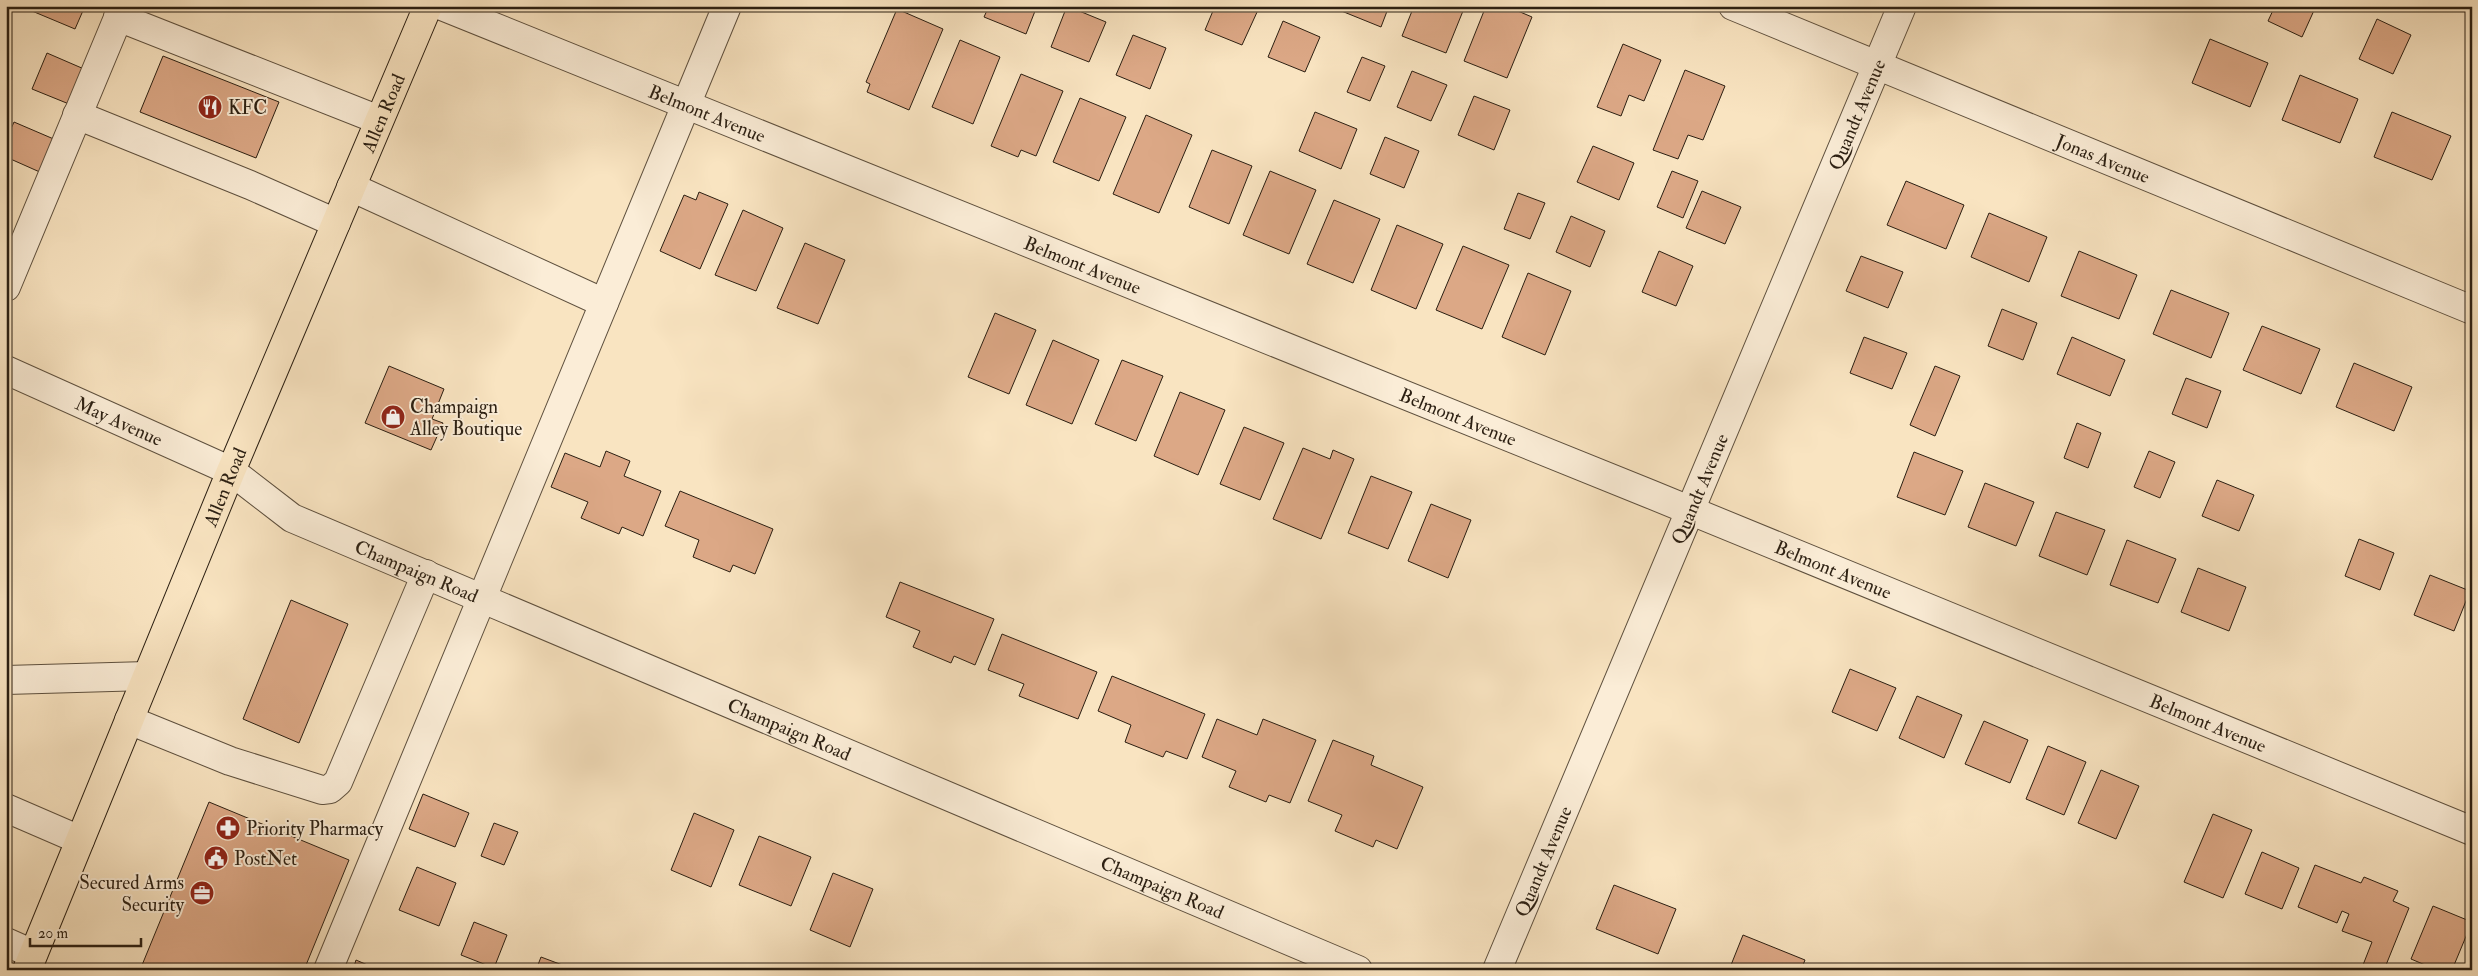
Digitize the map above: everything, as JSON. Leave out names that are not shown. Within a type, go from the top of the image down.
[{"type":"main road","name":"Allen Road","points":[[30,962],[231,471],[428,6]]},
{"type":"street","name":"Belmont Avenue","points":[[442,6],[1690,511],[2472,832]]},
{"type":"street","points":[[328,970],[727,6]]},
{"type":"street","name":"Jonas Avenue","points":[[1734,6],[2472,310]]},
{"type":"street","name":"Quandt Avenue","points":[[1497,970],[1902,6]]},
{"type":"street","points":[[6,287],[120,12],[379,120]]},
{"type":"street","points":[[77,115],[240,181],[336,223]]},
{"type":"street","points":[[351,187],[604,303]]},
{"type":"street","name":"May Avenue","points":[[6,370],[231,471]]},
{"type":"street","name":"Champaign Road","points":[[231,471],[292,518],[483,597],[1358,970]]},
{"type":"street","points":[[129,720],[230,761],[322,790],[330,789],[338,782],[426,574]]},
{"type":"street","points":[[6,680],[147,676]]},
{"type":"street","points":[[6,808],[80,840]]},
{"type":"street","points":[[6,942],[30,962]]},
{"type":"building","points":[[34,6],[85,6],[75,29],[32,11]]},
{"type":"building","points":[[989,6],[1037,6],[1026,34],[984,17]]},
{"type":"building","points":[[1067,6],[1106,22],[1089,62],[1051,47]]},
{"type":"building","points":[[1215,6],[1249,6],[1258,10],[1242,45],[1205,30]]},
{"type":"building","points":[[1341,6],[1389,6],[1381,27],[1339,10]]},
{"type":"building","points":[[1414,6],[1465,6],[1446,53],[1402,36]]},
{"type":"building","points":[[1486,6],[1506,6],[1532,17],[1507,78],[1464,61]]},
{"type":"building","points":[[2275,6],[2316,6],[2302,37],[2268,21]]},
{"type":"building","points":[[897,9],[943,29],[909,110],[867,92],[870,84],[866,82]]},
{"type":"building","points":[[2377,19],[2411,35],[2393,74],[2359,59]]},
{"type":"building","points":[[1283,21],[1320,37],[1305,72],[1268,57]]},
{"type":"building","points":[[1133,35],[1166,48],[1150,89],[1116,75]]},
{"type":"building","points":[[2210,39],[2268,63],[2250,107],[2192,83]]},
{"type":"building","points":[[960,40],[1000,57],[973,124],[932,107]]},
{"type":"building","points":[[1623,44],[1661,60],[1644,101],[1629,95],[1621,116],[1597,107]]},
{"type":"building","points":[[47,53],[84,69],[69,104],[32,89]]},
{"type":"building","name":"KFC","points":[[163,56],[279,102],[256,158],[140,112]]},
{"type":"building","points":[[1362,57],[1385,66],[1370,101],[1347,92]]},
{"type":"building","points":[[1685,70],[1725,86],[1703,140],[1688,135],[1678,159],[1653,150]]},
{"type":"building","points":[[1412,71],[1447,85],[1431,121],[1397,107]]},
{"type":"building","points":[[1021,74],[1063,91],[1036,156],[1021,150],[1018,157],[991,146]]},
{"type":"building","points":[[2300,75],[2358,99],[2340,143],[2282,120]]},
{"type":"building","points":[[1474,96],[1510,110],[1494,150],[1458,135]]},
{"type":"building","points":[[1080,98],[1126,117],[1099,181],[1053,162]]},
{"type":"building","points":[[1315,112],[1357,129],[1341,169],[1299,151]]},
{"type":"building","points":[[2392,112],[2451,136],[2432,180],[2374,157]]},
{"type":"building","points":[[1146,115],[1192,135],[1159,213],[1113,194]]},
{"type":"building","points":[[14,122],[56,140],[42,173],[6,157],[6,140]]},
{"type":"building","points":[[1385,137],[1419,151],[1404,188],[1370,174]]},
{"type":"building","points":[[1593,146],[1634,163],[1619,200],[1577,182]]},
{"type":"building","points":[[1212,150],[1252,166],[1229,224],[1189,207]]},
{"type":"building","points":[[1270,171],[1316,190],[1289,254],[1243,235]]},
{"type":"building","points":[[1672,171],[1698,181],[1683,218],[1657,207]]},
{"type":"building","points":[[1906,181],[1964,205],[1946,249],[1887,225]]},
{"type":"building","points":[[1702,191],[1741,207],[1725,244],[1686,228]]},
{"type":"building","points":[[699,192],[728,204],[700,269],[660,251],[684,195],[696,200]]},
{"type":"building","points":[[1518,193],[1545,203],[1530,239],[1504,229]]},
{"type":"building","points":[[1334,200],[1380,219],[1353,283],[1307,264]]},
{"type":"building","points":[[743,210],[783,228],[756,291],[715,275]]},
{"type":"building","points":[[1989,213],[2047,237],[2029,282],[1971,257]]},
{"type":"building","points":[[1571,216],[1605,231],[1590,267],[1556,252]]},
{"type":"building","points":[[1397,225],[1443,244],[1416,309],[1371,290]]},
{"type":"building","points":[[805,243],[845,260],[818,324],[777,308]]},
{"type":"building","points":[[1463,246],[1509,265],[1482,329],[1436,310]]},
{"type":"building","points":[[1659,251],[1693,266],[1676,306],[1642,292]]},
{"type":"building","points":[[2079,251],[2137,275],[2119,319],[2061,296]]},
{"type":"building","points":[[1861,256],[1903,272],[1888,308],[1846,291]]},
{"type":"building","points":[[1528,273],[1571,291],[1545,355],[1502,337]]},
{"type":"building","points":[[2171,290],[2229,313],[2211,358],[2153,334]]},
{"type":"building","points":[[2002,309],[2037,323],[2023,360],[1988,346]]},
{"type":"building","points":[[995,313],[1036,330],[1009,394],[968,377]]},
{"type":"building","points":[[2262,326],[2320,349],[2301,394],[2243,370]]},
{"type":"building","points":[[1864,337],[1907,353],[1892,389],[1850,373]]},
{"type":"building","points":[[2072,337],[2125,360],[2110,396],[2057,374]]},
{"type":"building","points":[[1053,340],[1099,360],[1072,424],[1026,405]]},
{"type":"building","points":[[1122,360],[1163,376],[1136,441],[1095,424]]},
{"type":"building","points":[[2354,363],[2412,387],[2394,431],[2336,407]]},
{"type":"building","points":[[389,366],[444,389],[432,419],[443,423],[431,450],[365,423]]},
{"type":"building","points":[[1935,366],[1960,376],[1935,436],[1910,425]]},
{"type":"building","points":[[2186,378],[2221,391],[2207,428],[2172,414]]},
{"type":"building","points":[[1180,392],[1225,410],[1198,475],[1154,456]]},
{"type":"building","points":[[2077,423],[2101,433],[2088,468],[2064,458]]},
{"type":"building","points":[[1244,427],[1284,443],[1260,500],[1220,484]]},
{"type":"building","points":[[1303,448],[1330,459],[1333,450],[1354,459],[1321,539],[1273,519]]},
{"type":"building","points":[[606,451],[630,461],[624,476],[661,491],[643,536],[622,527],[619,534],[581,518],[588,502],[551,487],[565,453],[600,467]]},
{"type":"building","points":[[2149,451],[2175,462],[2160,498],[2134,487]]},
{"type":"building","points":[[1914,452],[1963,471],[1945,515],[1897,497]]},
{"type":"building","points":[[1371,476],[1412,492],[1388,549],[1348,533]]},
{"type":"building","points":[[2217,480],[2254,495],[2239,531],[2202,516]]},
{"type":"building","points":[[1985,483],[2034,502],[2016,546],[1968,527]]},
{"type":"building","points":[[680,491],[773,529],[755,574],[733,565],[730,572],[693,557],[699,540],[665,526]]},
{"type":"building","points":[[1431,504],[1471,520],[1448,578],[1408,561]]},
{"type":"building","points":[[2056,512],[2105,530],[2087,575],[2039,556]]},
{"type":"building","points":[[2359,539],[2394,553],[2380,590],[2345,576]]},
{"type":"building","points":[[2127,540],[2176,559],[2158,603],[2110,585]]},
{"type":"building","points":[[2198,568],[2246,587],[2229,631],[2181,612]]},
{"type":"building","points":[[2430,575],[2470,591],[2454,631],[2414,615]]},
{"type":"building","points":[[900,582],[994,619],[975,665],[954,656],[951,663],[913,647],[920,631],[886,617]]},
{"type":"building","points":[[291,600],[348,624],[299,743],[243,719]]},
{"type":"building","points":[[1002,634],[1097,672],[1078,719],[1019,696],[1024,684],[988,670]]},
{"type":"building","points":[[1850,669],[1896,688],[1877,731],[1832,712]]},
{"type":"building","points":[[1112,676],[1205,714],[1187,759],[1166,751],[1163,757],[1125,742],[1131,725],[1098,711]]},
{"type":"building","points":[[1917,696],[1962,715],[1944,758],[1899,738]]},
{"type":"building","points":[[1217,719],[1257,735],[1263,719],[1316,740],[1290,803],[1269,795],[1266,802],[1229,787],[1236,771],[1202,757]]},
{"type":"building","points":[[1984,721],[2028,740],[2010,783],[1965,764]]},
{"type":"building","points":[[1333,740],[1374,756],[1371,765],[1423,787],[1397,849],[1376,840],[1373,847],[1335,831],[1342,815],[1308,801]]},
{"type":"building","points":[[2048,746],[2086,762],[2064,815],[2026,799]]},
{"type":"building","points":[[2101,770],[2139,786],[2116,839],[2078,823]]},
{"type":"building","points":[[423,794],[469,813],[455,847],[409,829]]},
{"type":"building","points":[[209,802],[349,860],[304,970],[140,970]]},
{"type":"building","points":[[694,813],[734,830],[711,887],[671,870]]},
{"type":"building","points":[[2213,814],[2252,830],[2223,898],[2184,882]]},
{"type":"building","points":[[494,823],[518,832],[504,865],[481,856]]},
{"type":"building","points":[[759,836],[811,857],[791,906],[739,885]]},
{"type":"building","points":[[2262,852],[2299,868],[2282,909],[2245,894]]},
{"type":"building","points":[[2315,865],[2361,883],[2364,877],[2398,891],[2393,901],[2409,908],[2384,970],[2375,970],[2363,965],[2372,942],[2342,931],[2349,914],[2342,911],[2337,923],[2298,907]]},
{"type":"building","points":[[417,867],[456,883],[439,926],[399,910]]},
{"type":"building","points":[[833,873],[873,889],[850,947],[810,930]]},
{"type":"building","points":[[1614,885],[1676,909],[1658,954],[1596,929]]},
{"type":"building","points":[[2433,906],[2472,922],[2452,970],[2437,970],[2411,959]]},
{"type":"building","points":[[474,922],[507,935],[494,968],[461,955]]},
{"type":"building","points":[[1743,935],[1805,960],[1801,970],[1729,970]]},
{"type":"building","points":[[541,957],[565,966],[563,970],[536,970]]},
{"type":"building","points":[[356,960],[379,970],[353,970]]},
{"type":"place","name":"KFC","points":[[210,107]]},
{"type":"place","name":"Champaign Alley Boutique","points":[[393,417]]},
{"type":"place","name":"Priority Pharmacy","points":[[228,828]]},
{"type":"place","name":"PostNet","points":[[216,858]]},
{"type":"place","name":"Secured Arms Security","points":[[202,893]]}]
